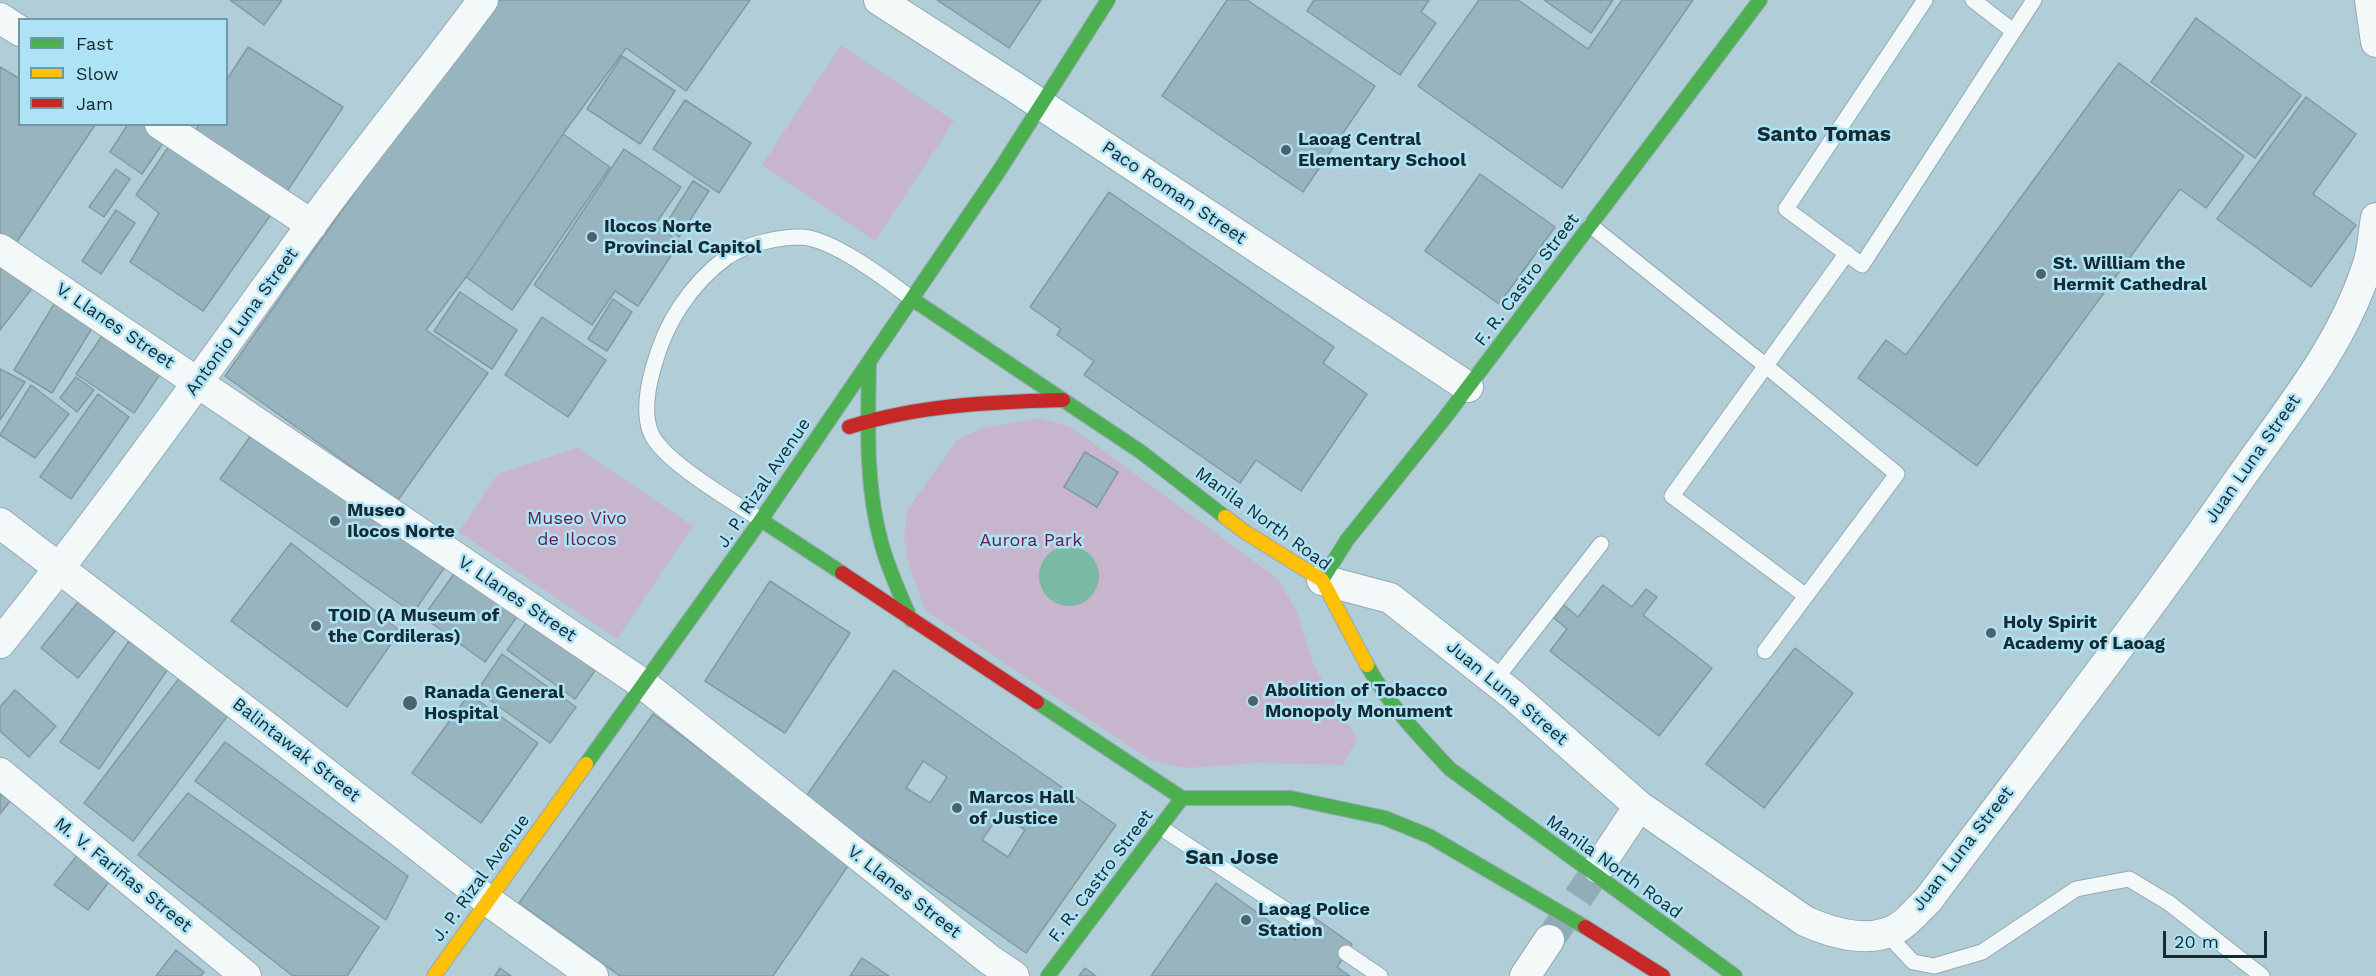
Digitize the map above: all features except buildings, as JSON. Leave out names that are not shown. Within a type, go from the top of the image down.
[{"type":"main road","name":"J. P. Rizal Avenue","points":[[434,976],[761,520],[999,171],[1108,0]]},
{"type":"main road","name":"F. R. Castro Street","points":[[1322,580],[1347,540],[1468,387],[1760,0]]},
{"type":"main road","name":"Manila North Road","points":[[912,299],[1141,452],[1245,532],[1322,580],[1381,690],[1410,727],[1443,762],[1642,911],[1735,976]]},
{"type":"main road","points":[[869,362],[868,420],[874,510],[887,564],[911,620]]},
{"type":"main road","points":[[817,438],[868,420],[960,403],[1063,400]]},
{"type":"main road","points":[[761,520],[1182,798],[1291,798],[1386,818],[1429,836],[1632,955],[1663,976]]},
{"type":"main road","name":"F. R. Castro Street","points":[[1048,976],[1182,798]]},
{"type":"street","name":"Paco Roman Street","points":[[879,0],[1468,387]]},
{"type":"street","points":[[2370,0],[2376,42]]},
{"type":"street","name":"Antonio Luna Street","points":[[0,644],[60,569],[312,225],[481,1]]},
{"type":"street","points":[[0,18],[18,30]]},
{"type":"street","points":[[163,126],[312,225]]},
{"type":"street","name":"Juan Luna Street","points":[[1322,580],[1390,598],[1495,680],[1639,806],[1805,921],[1824,929],[1848,934],[1869,936],[1886,933],[1898,928],[1928,900],[2190,551],[2316,369],[2338,336],[2354,303],[2368,265],[2376,218]]},
{"type":"street","name":"V. Llanes Street","points":[[0,249],[643,684],[990,960],[1014,976]]},
{"type":"street","name":"Balintawak Street","points":[[0,523],[487,900],[593,976]]},
{"type":"street","name":"M. V. Fariñas Street","points":[[0,773],[246,976]]},
{"type":"street","points":[[1598,868],[1639,806]]},
{"type":"street","points":[[1525,976],[1549,940]]},
{"type":"lane","points":[[1925,0],[1786,209],[1862,265],[2034,0]]},
{"type":"lane","points":[[1973,0],[2013,31]]},
{"type":"lane","points":[[1590,225],[1897,474],[1765,651]]},
{"type":"lane","points":[[761,520],[666,454],[651,434],[646,413],[649,388],[662,342],[679,308],[701,281],[728,256],[768,240],[804,237],[836,249],[912,299]]},
{"type":"lane","points":[[1806,596],[1672,496],[1847,253]]},
{"type":"lane","points":[[1495,680],[1601,544]]},
{"type":"lane","points":[[1160,827],[1307,924]]},
{"type":"lane","points":[[1886,933],[1913,962],[1934,966],[1982,952],[2076,889],[2128,879],[2169,903],[2262,976]]},
{"type":"lane","points":[[1346,953],[1380,976]]},
{"type":"green space","points":[[841,45],[954,121],[875,241],[762,165]]},
{"type":"green space","name":"Aurora Park","points":[[1040,418],[1071,427],[1278,579],[1296,610],[1314,666],[1357,739],[1343,765],[1257,763],[1187,768],[1152,761],[925,610],[909,565],[904,537],[908,509],[956,441],[979,429]]},
{"type":"green space","name":"Museo Vivo de Ilocos","points":[[578,448],[693,526],[617,639],[459,532],[498,474]]},
{"type":"shaded area","points":[[1063,546],[1075,546],[1086,551],[1094,559],[1099,576],[1097,588],[1086,601],[1075,606],[1063,606],[1052,601],[1044,593],[1039,582],[1039,570],[1044,559],[1052,551]]},
{"type":"tunnel","points":[[1553,935],[1598,868]]},
{"type":"traffic: fast","points":[[842,573],[761,520],[999,171],[1108,0]]},
{"type":"traffic: fast","points":[[1322,580],[1347,540],[1444,419],[1760,0]]},
{"type":"traffic: fast","points":[[912,299],[1141,452],[1225,517]]},
{"type":"traffic: fast","points":[[869,362],[869,453],[872,498],[887,562],[911,620]]},
{"type":"traffic: fast","points":[[586,764],[761,520]]},
{"type":"traffic: fast","points":[[1367,665],[1395,707],[1450,769],[1735,976]]},
{"type":"traffic: fast","points":[[1037,702],[1182,798],[1291,798],[1385,818],[1429,836],[1585,927]]},
{"type":"traffic: fast","points":[[1048,976],[1182,798]]},
{"type":"traffic: slow","points":[[1225,517],[1322,580],[1367,665]]},
{"type":"traffic: slow","points":[[434,976],[586,764]]},
{"type":"traffic: jam","points":[[849,427],[928,409],[1063,400]]},
{"type":"traffic: jam","points":[[842,573],[1037,702]]},
{"type":"traffic: jam","points":[[1585,927],[1663,976]]},
{"type":"place","name":"Laoag Central Elementary School","points":[[1286,150]]},
{"type":"place","name":"Ilocos Norte Provincial Capitol","points":[[592,237]]},
{"type":"place","name":"St. William the Hermit Cathedral","points":[[2041,274]]},
{"type":"place","name":"Museo Ilocos Norte","points":[[335,521]]},
{"type":"place","name":"TOID (A Museum of the Cordileras)","points":[[316,626]]},
{"type":"place","name":"Holy Spirit Academy of Laoag","points":[[1991,633]]},
{"type":"place","name":"Abolition of Tobacco Monopoly Monument","points":[[1253,701]]},
{"type":"place","name":"Ranada General Hospital","points":[[410,703]]},
{"type":"place","name":"Marcos Hall of Justice","points":[[957,808]]},
{"type":"place","name":"Laoag Police Station","points":[[1246,920]]},
{"type":"district","name":"Santo Tomas","points":[[1824,135]]},
{"type":"district","name":"San Jose","points":[[1232,858]]}]
